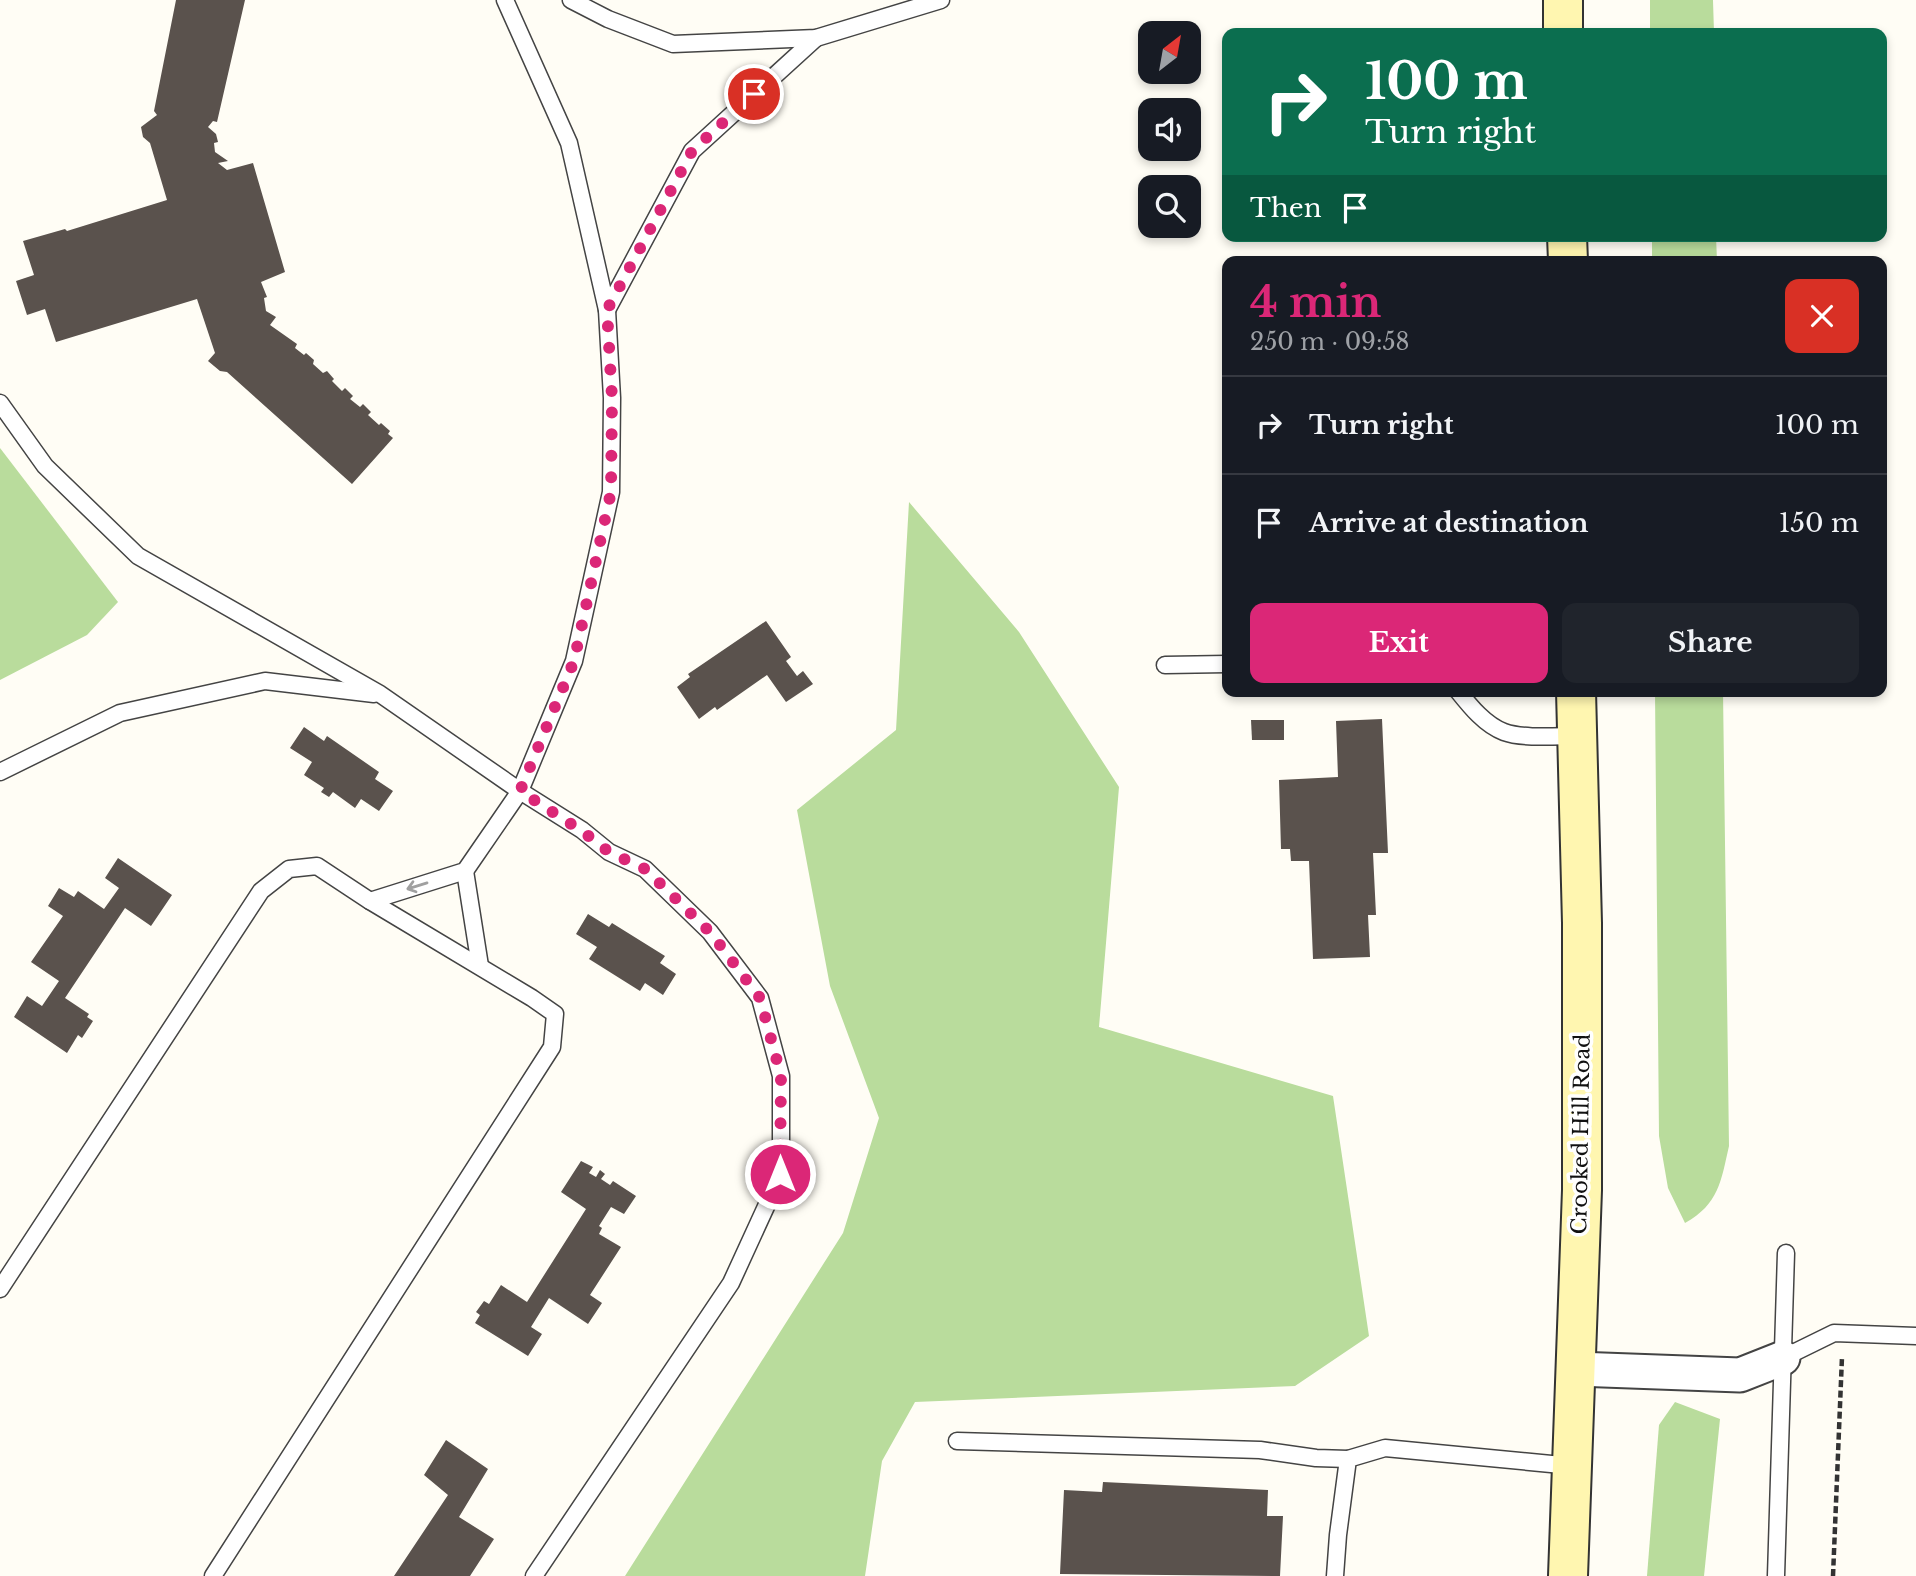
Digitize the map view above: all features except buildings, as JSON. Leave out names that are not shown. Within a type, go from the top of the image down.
[{"type":"main road","points":[[1563,0],[1563,28]]},
{"type":"main road","name":"Crooked Hill Road","points":[[1568,1576],[1582,1190],[1582,923],[1576,697]]},
{"type":"street","points":[[1576,1369],[1740,1375],[1783,1359]]},
{"type":"lane","points":[[370,901],[465,871],[520,791],[574,661],[611,492],[612,398],[607,310],[569,144],[505,0]]},
{"type":"lane","points":[[571,0],[608,19],[673,44],[816,38],[941,0]]},
{"type":"lane","points":[[607,310],[692,151],[816,38]]},
{"type":"lane","points":[[0,403],[45,466],[138,556],[380,694],[609,852],[645,869],[710,932],[760,998],[781,1076],[780,1174],[731,1283],[534,1576]]},
{"type":"lane","points":[[1166,665],[1222,664]]},
{"type":"lane","points":[[0,772],[120,713],[265,681],[380,694]]},
{"type":"lane","points":[[1463,697],[1477,714],[1504,732],[1541,737],[1577,736]]},
{"type":"lane","points":[[0,1289],[261,891],[289,869],[317,866],[555,1014],[552,1047],[213,1576]]},
{"type":"lane","points":[[465,871],[480,966]]},
{"type":"lane","points":[[1776,1576],[1786,1253]]},
{"type":"lane","points":[[1783,1359],[1834,1333],[1916,1336]]},
{"type":"lane","points":[[957,1441],[1260,1450],[1316,1458],[1348,1459],[1385,1448],[1572,1466]]},
{"type":"lane","points":[[1335,1576],[1348,1459]]},
{"type":"path","points":[[1833,1576],[1842,1352]]},
{"type":"green space","points":[[1650,0],[1713,0],[1714,28],[1650,28]]},
{"type":"green space","points":[[1652,242],[1716,242],[1717,256],[1652,256]]},
{"type":"green space","points":[[0,448],[118,602],[87,635],[0,680]]},
{"type":"green space","points":[[909,502],[1019,632],[1119,787],[1099,1027],[1333,1096],[1369,1336],[1295,1386],[915,1402],[882,1461],[865,1576],[625,1576],[843,1233],[879,1118],[830,986],[797,810],[896,730]]},
{"type":"green space","points":[[1655,697],[1723,697],[1729,1146],[1721,1181],[1712,1200],[1685,1223],[1668,1188],[1659,1136]]},
{"type":"green space","points":[[1675,1402],[1720,1419],[1704,1576],[1647,1576],[1659,1425]]},
{"type":"route","points":[[754,94],[692,151],[607,310],[612,398],[611,492],[574,661],[520,791],[609,852],[645,869],[710,932],[760,998],[781,1076],[780,1174]]}]
